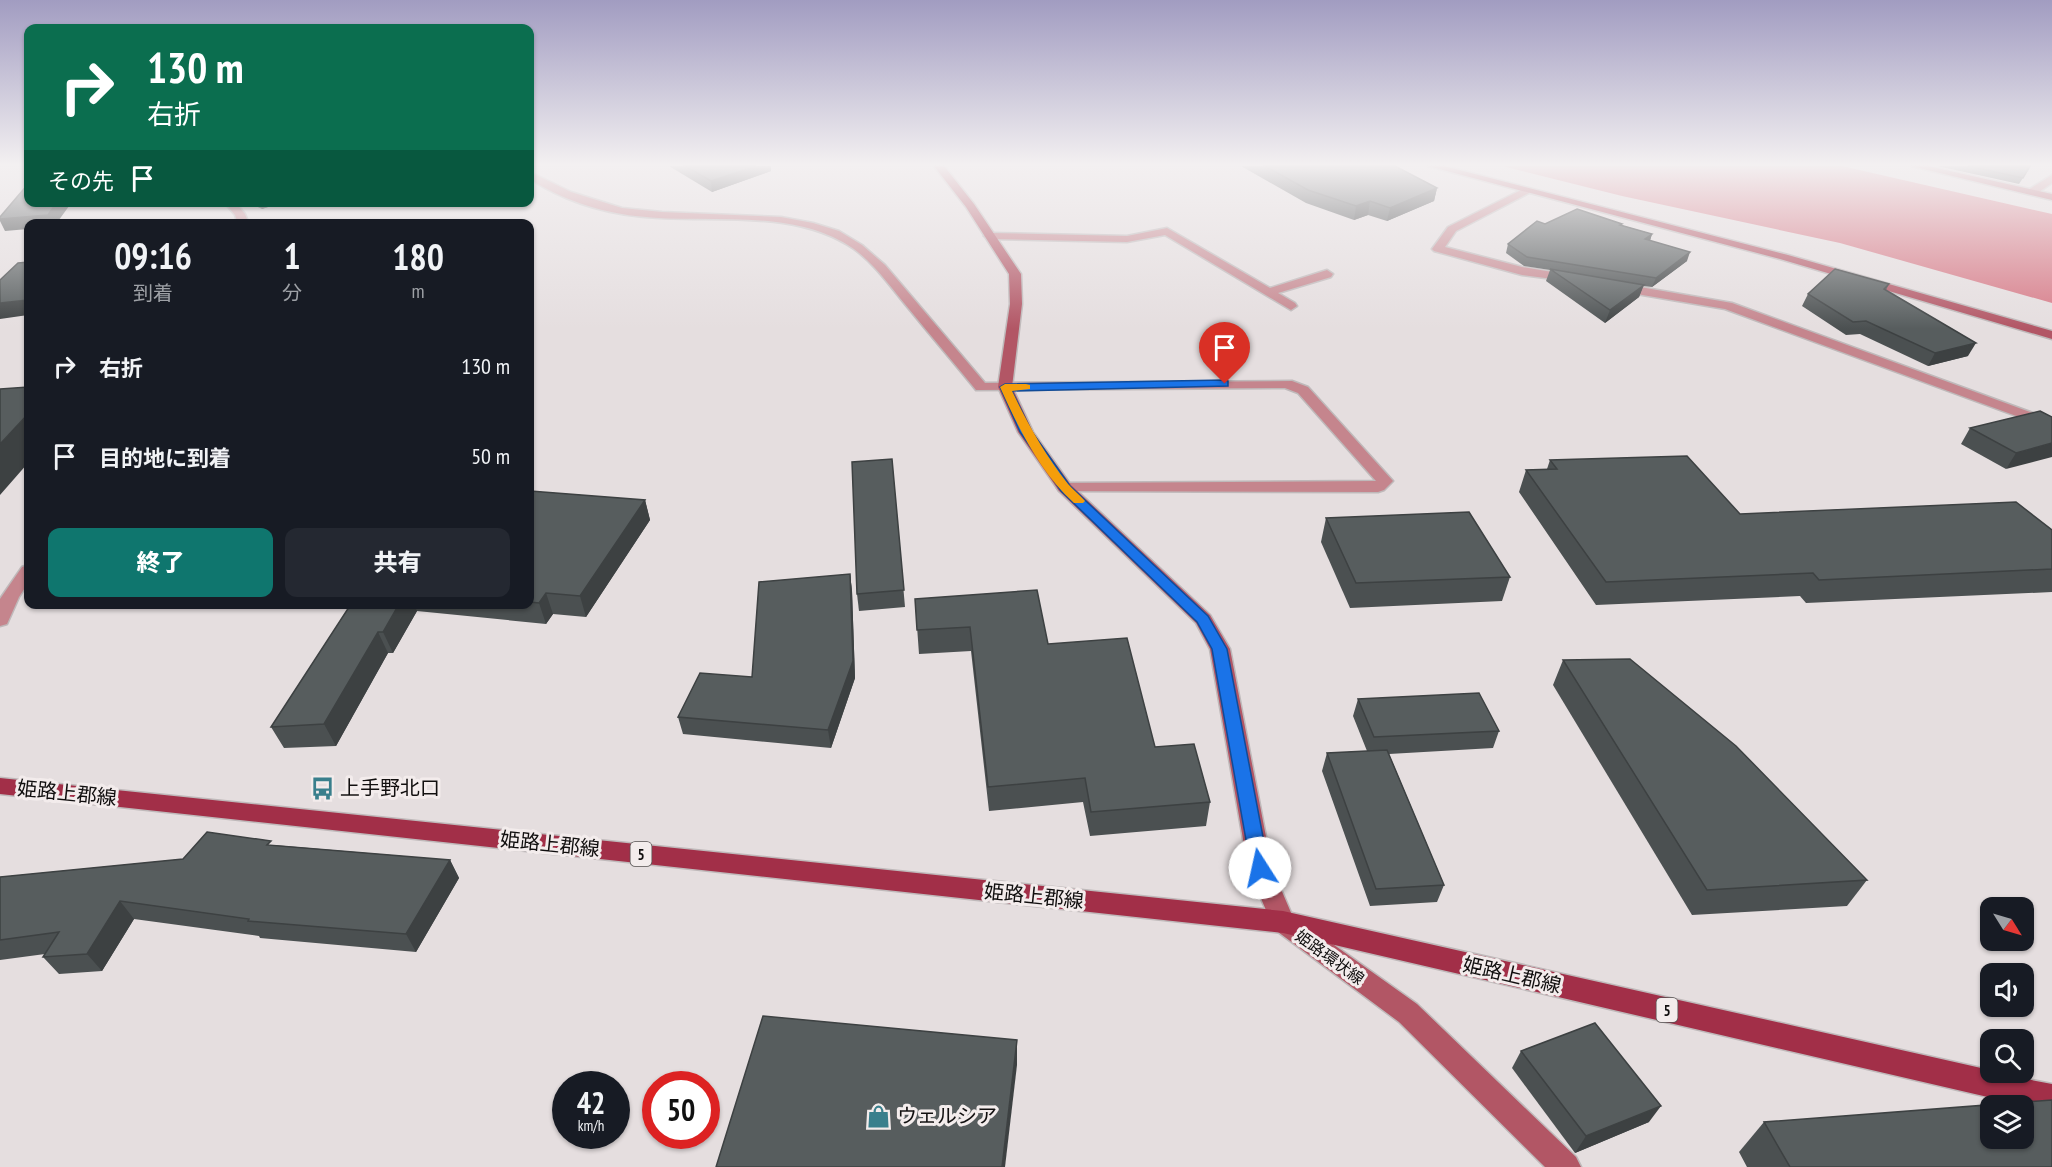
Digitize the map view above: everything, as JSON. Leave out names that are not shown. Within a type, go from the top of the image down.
[{"type":"main road","points":[[979,220],[1015,274],[1016,304],[1005,387]]},
{"type":"main road","points":[[1643,220],[1784,257],[2052,335]]},
{"type":"main road","name":"姫路環状線","points":[[1005,387],[1026,432],[1065,488],[1203,619],[1220,649],[1260,868],[1282,922],[1408,1013],[1566,1167]]},
{"type":"main road","name":"姫路上郡線","points":[[0,786],[1282,922],[2052,1098]]},
{"type":"street","points":[[777,220],[832,233],[857,246],[885,272],[981,387],[1204,383],[1287,384],[1303,390],[1384,481],[1378,487],[1065,488]]},
{"type":"street","points":[[1468,220],[1452,229],[1438,249],[1522,271],[1728,306],[2052,425]]},
{"type":"street","points":[[990,236],[1126,239],[1167,231],[1291,306]]},
{"type":"street","points":[[1269,292],[1327,274]]},
{"type":"street","points":[[0,620],[10,597],[24,577]]},
{"type":"shaded area","points":[[1735,220],[2052,220],[2052,303],[1840,243]]},
{"type":"building","points":[[1553,220],[1611,220],[1652,234],[1645,239],[1690,252],[1656,278],[1527,257],[1508,244],[1537,221],[1545,224]]},
{"type":"building","points":[[24,262],[24,300],[0,303],[0,280],[18,263]]},
{"type":"building","points":[[1550,269],[1644,285],[1610,310]]},
{"type":"building","points":[[1835,269],[1889,284],[1884,289],[1976,343],[1935,353],[1866,321],[1853,322],[1808,294]]},
{"type":"building","points":[[24,387],[24,418],[0,444],[0,389]]},
{"type":"building","points":[[2040,411],[2052,417],[2052,443],[2016,453],[1970,428]]},
{"type":"building","points":[[1687,456],[1740,514],[2016,502],[2052,530],[2052,569],[1819,580],[1813,573],[1606,582],[1526,470],[1557,469],[1550,460]]},
{"type":"building","points":[[892,459],[904,590],[857,594],[852,462]]},
{"type":"building","points":[[534,491],[645,500],[580,596],[546,593],[539,603],[534,602]]},
{"type":"building","points":[[1469,512],[1510,577],[1356,583],[1326,518]]},
{"type":"building","points":[[850,574],[853,661],[828,730],[678,717],[700,673],[752,677],[759,582]]},
{"type":"building","points":[[1037,590],[1048,644],[1127,638],[1155,747],[1194,744],[1210,802],[1091,812],[1085,778],[988,787],[970,627],[917,630],[915,599]]},
{"type":"building","points":[[348,609],[396,609],[383,632],[378,632],[324,724],[271,727]]},
{"type":"building","points":[[1630,659],[1736,746],[1867,880],[1707,890],[1563,660]]},
{"type":"building","points":[[1479,693],[1499,731],[1374,737],[1358,699]]},
{"type":"building","points":[[1387,750],[1444,885],[1376,889],[1327,753]]},
{"type":"building","points":[[207,832],[271,841],[267,845],[450,860],[406,934],[248,921],[249,919],[120,901],[87,954],[43,957],[59,932],[0,940],[0,877],[183,859]]},
{"type":"building","name":"ウェルシア","points":[[763,1016],[1017,1040],[1002,1167],[716,1167]]},
{"type":"building","points":[[1595,1023],[1661,1106],[1586,1136],[1521,1051]]},
{"type":"building","points":[[2052,1100],[2052,1167],[1790,1167],[1764,1122],[1980,1106],[1980,1149],[2034,1149],[2034,1101]]},
{"type":"slow traffic","points":[[1026,387],[1005,387],[1026,432],[1065,488],[1079,501]]},
{"type":"place","name":"上手野北口","points":[[322,788]]},
{"type":"place","name":"ウェルシア","points":[[879,1116]]},
{"type":"route","points":[[1225,384],[1005,387],[1026,432],[1065,488],[1203,619],[1220,649],[1260,868]]}]
